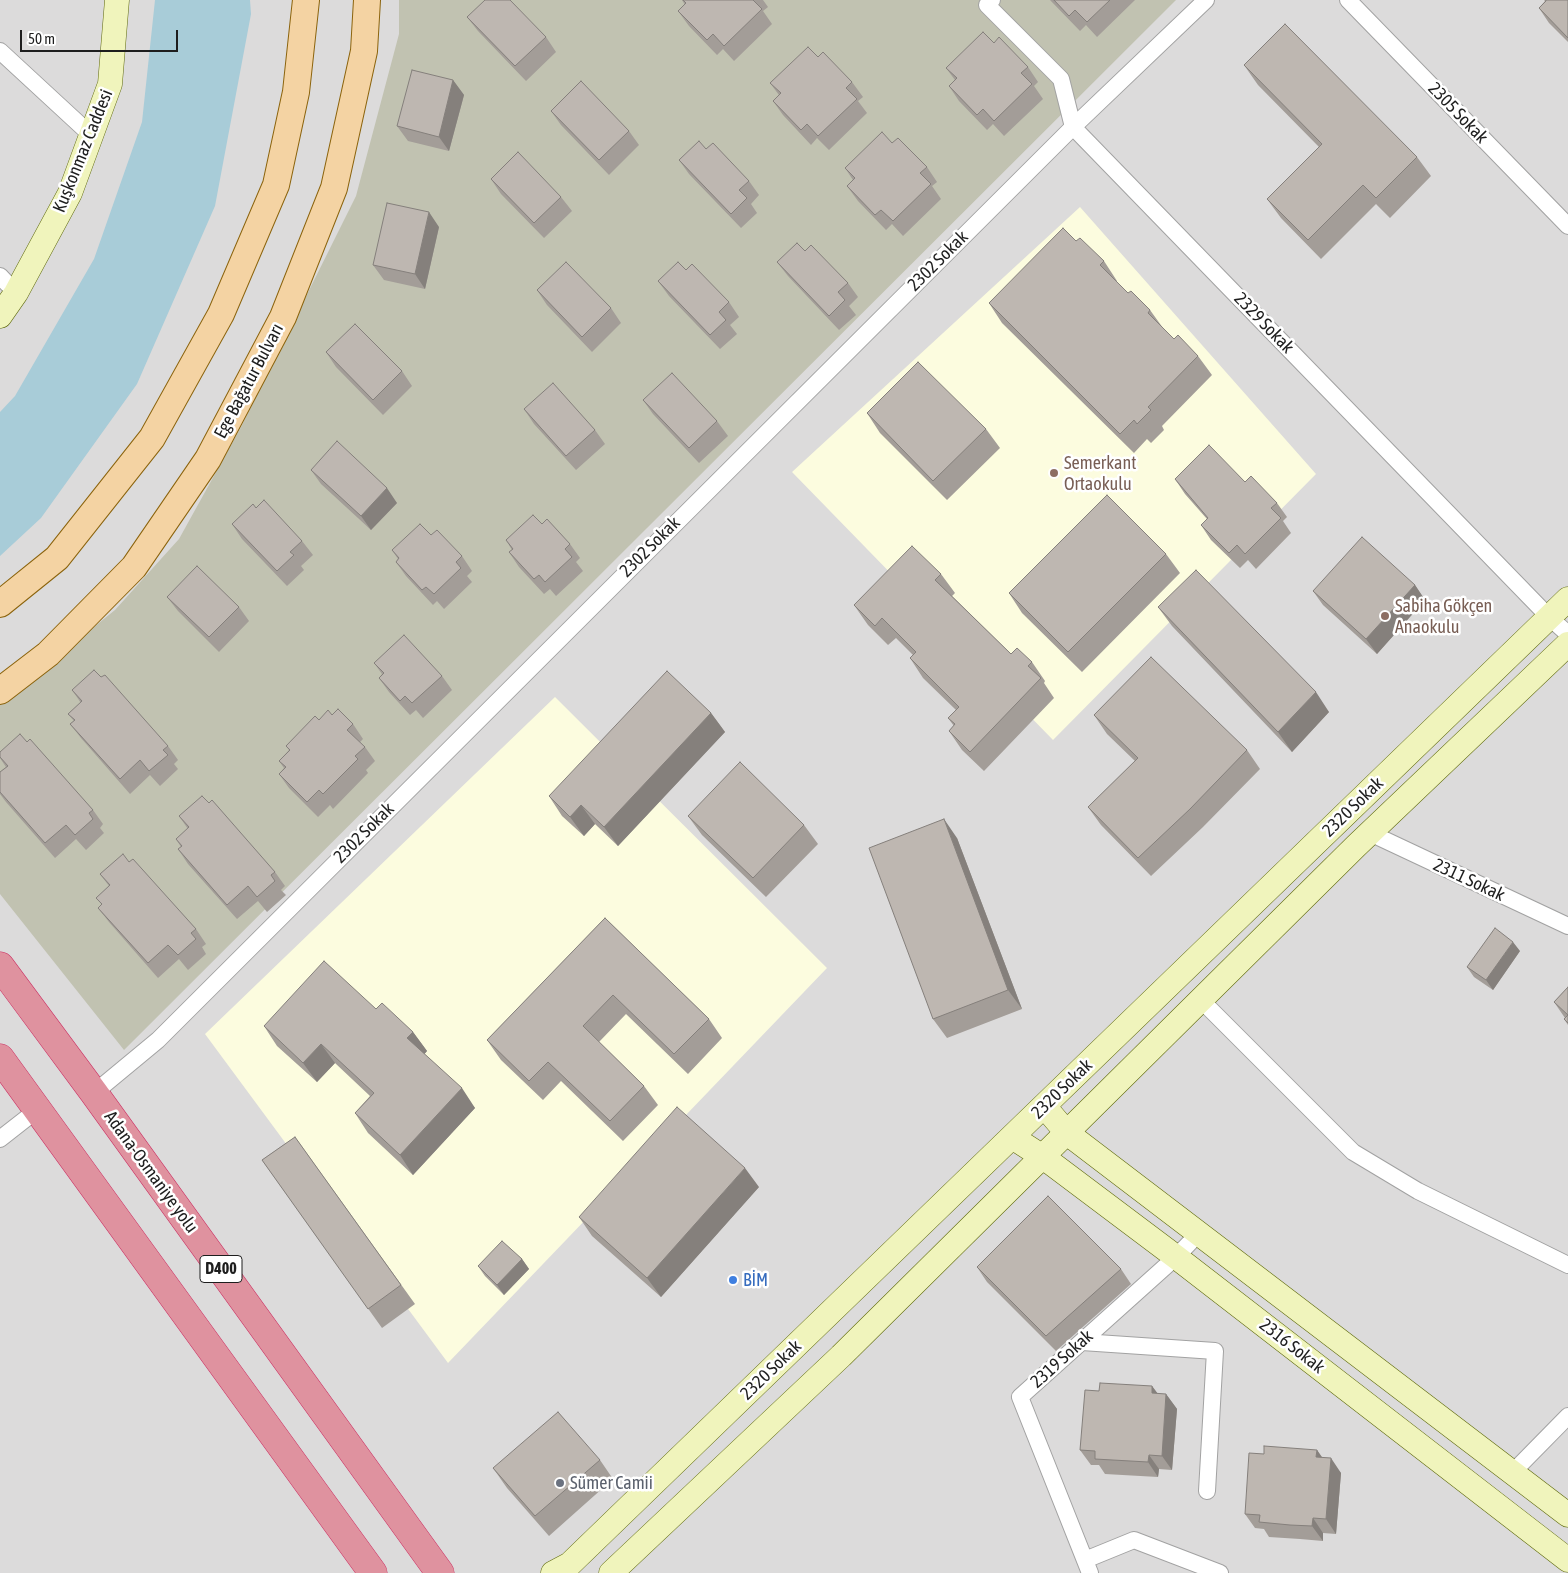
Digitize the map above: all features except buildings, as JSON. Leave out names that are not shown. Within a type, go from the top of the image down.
[{"type":"highway","name":"Adana-Osmaniye yolu","points":[[0,966],[441,1572]]},
{"type":"highway","points":[[0,1058],[367,1571]]},
{"type":"main road","points":[[0,604],[57,558],[152,438],[221,314],[276,185],[296,92],[306,0]]},
{"type":"main road","name":"Ege Bağatur Bulvarı","points":[[0,691],[48,654],[134,567],[208,459],[279,326],[334,188],[364,51],[367,0]]},
{"type":"street","name":"2329 Sokak","points":[[992,0],[987,5],[1061,79],[1073,126],[1549,617],[1568,634]]},
{"type":"street","name":"2302 Sokak","points":[[94,1093],[158,1040],[1073,126],[1206,0]]},
{"type":"street","name":"2305 Sokak","points":[[1348,0],[1568,226]]},
{"type":"street","name":"Kuşkonmaz Caddesi","points":[[0,316],[16,293],[70,193],[110,84],[116,1]]},
{"type":"street","points":[[0,51],[91,135]]},
{"type":"street","points":[[0,276],[16,293]]},
{"type":"street","name":"2320 Sokak","points":[[553,1573],[570,1564],[1568,599]]},
{"type":"street","name":"2320 Sokak","points":[[611,1573],[841,1356],[1370,833],[1568,644]]},
{"type":"street","name":"2311 Sokak","points":[[1370,833],[1568,926]]},
{"type":"street","points":[[1201,1000],[1353,1152],[1418,1191],[1568,1265]]},
{"type":"street","name":"2316 Sokak","points":[[1044,1106],[1067,1132],[1568,1515]]},
{"type":"street","points":[[0,1139],[37,1110]]},
{"type":"street","name":"2316 Sokak","points":[[1012,1137],[1043,1157],[1176,1257],[1568,1560]]},
{"type":"street","name":"2319 Sokak","points":[[1088,1567],[1020,1397],[1176,1257],[1199,1233]]},
{"type":"street","points":[[1082,1342],[1216,1351],[1207,1491]]},
{"type":"street","points":[[1512,1472],[1568,1416]]},
{"type":"street","points":[[1088,1567],[1134,1540],[1220,1573]]},
{"type":"shaded area","points":[[0,0],[1568,0],[1568,1573],[0,1573]]},
{"type":"shaded area","points":[[399,0],[1176,0],[124,1050],[0,894],[0,703],[115,610],[179,539],[241,427],[356,196],[399,34]]},
{"type":"shaded area","name":"Semerkant Ortaokulu","points":[[1080,207],[1316,474],[1053,740],[792,472]]},
{"type":"shaded area","points":[[555,697],[827,968],[448,1363],[205,1034]]},
{"type":"water","points":[[155,0],[250,0],[251,14],[215,206],[137,384],[41,518],[0,556],[0,412],[15,396],[94,259],[142,122]]},
{"type":"place","name":"Semerkant Ortaokulu","points":[[1054,473]]},
{"type":"place","name":"Sabiha Gökçen Anaokulu","points":[[1385,616]]},
{"type":"place","name":"BİM","points":[[733,1280]]},
{"type":"place","name":"Sümer Camii","points":[[560,1483]]}]
